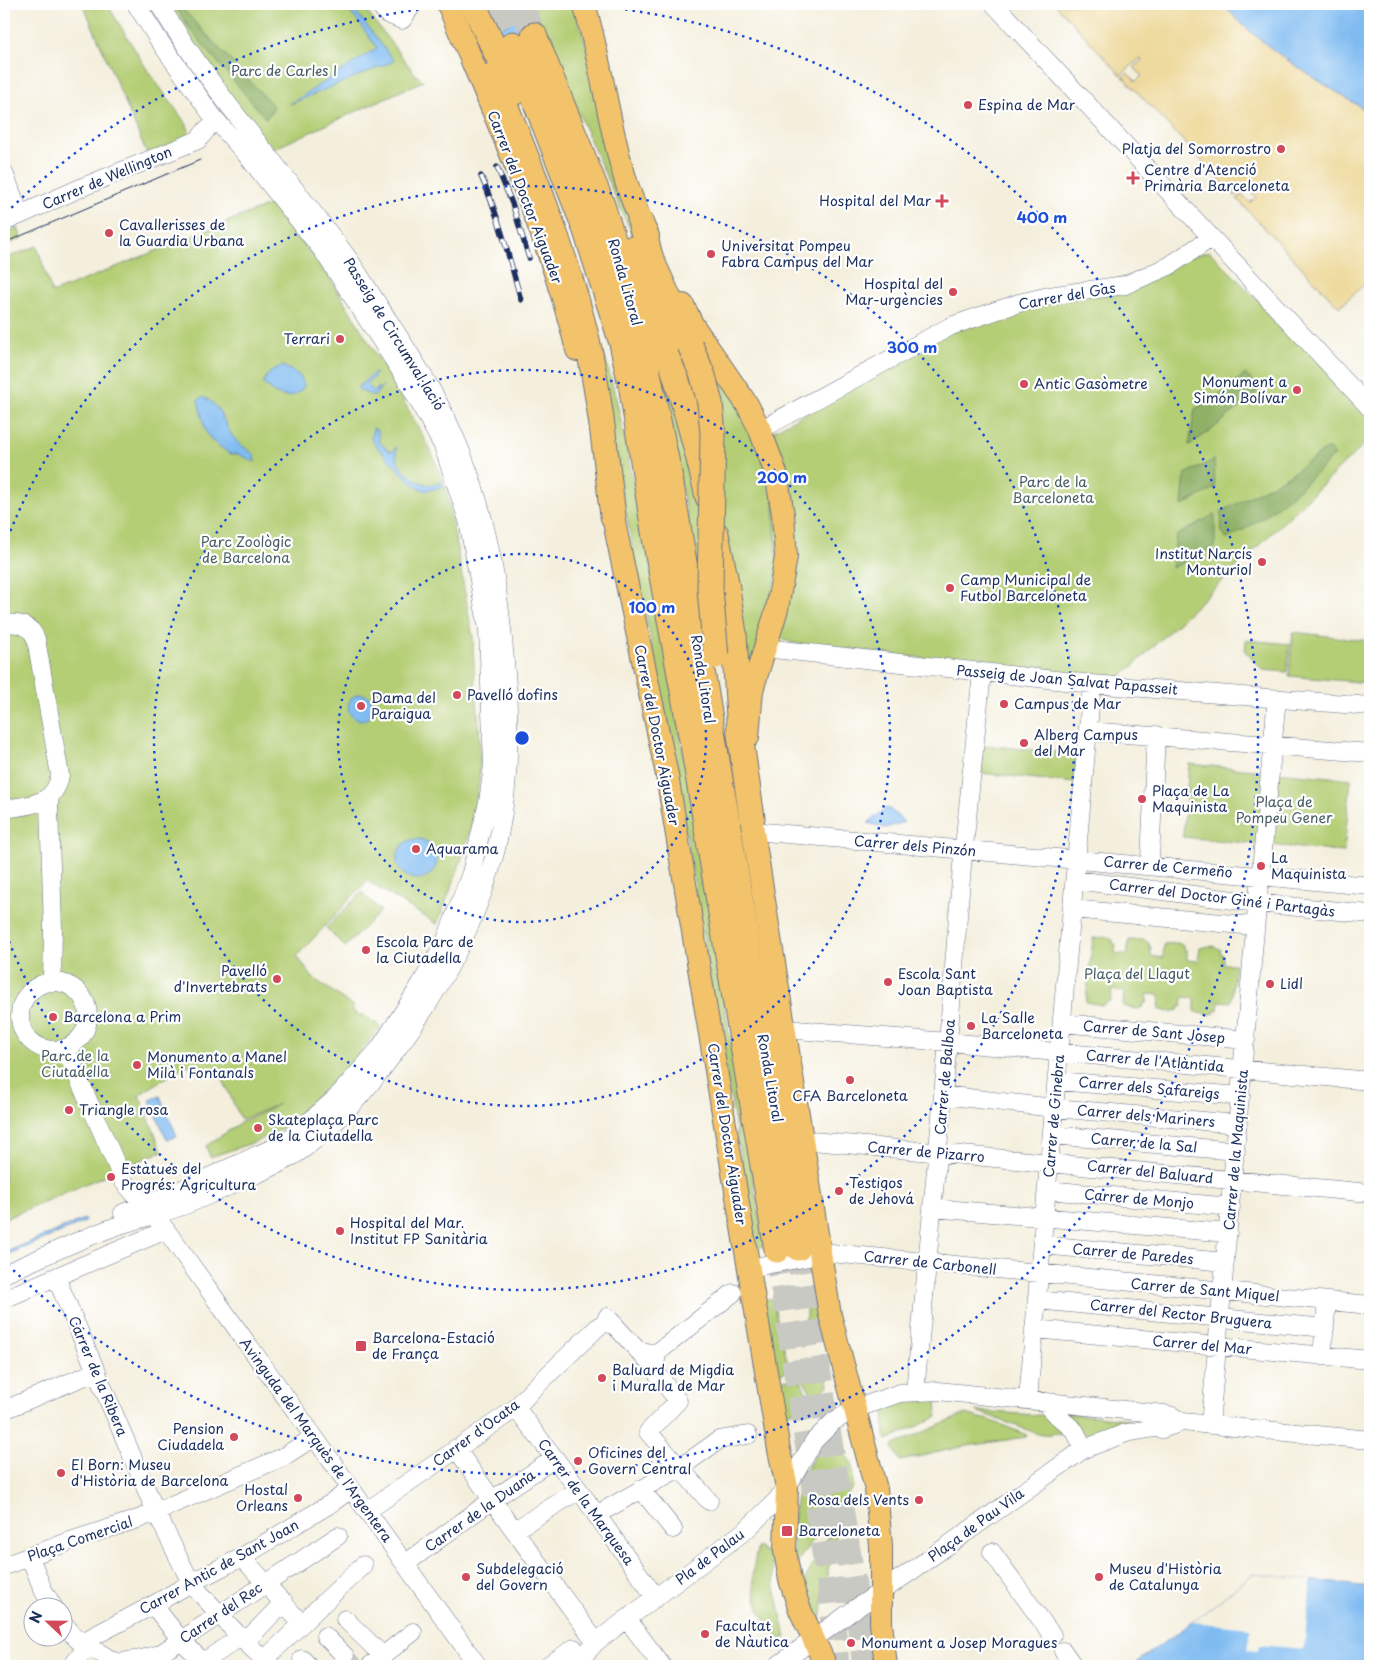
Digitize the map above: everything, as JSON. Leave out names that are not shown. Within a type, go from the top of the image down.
[{"type":"highway","points":[[473,4],[513,88],[600,314],[617,371],[655,538]]},
{"type":"highway","name":"Ronda Litoral","points":[[523,40],[565,114],[618,255],[639,330],[670,478],[799,1251],[694,752],[655,538],[632,390],[622,343],[523,40]]},
{"type":"highway","points":[[485,55],[527,158],[564,262],[584,331],[601,416],[613,516]]},
{"type":"highway","points":[[565,114],[604,186],[647,290],[673,369],[702,470],[726,582],[734,634],[740,735],[753,825]]},
{"type":"highway","points":[[640,221],[651,259],[703,376],[710,403],[714,433],[710,589],[725,746],[729,837]]},
{"type":"main road","name":"Carrer del Doctor Aiguader","points":[[448,4],[507,144],[545,243],[572,329],[593,419],[667,776],[779,1450],[787,1487]]},
{"type":"main road","points":[[584,4],[592,30],[618,152],[640,221],[692,324],[748,406],[769,450],[776,473],[783,514],[786,557],[777,609],[752,690],[748,735],[753,825],[802,1140],[799,1251],[834,1330],[876,1490],[881,1529],[881,1623],[886,1666]]},
{"type":"main road","points":[[787,1487],[785,1551],[790,1580],[813,1639],[826,1666]]},
{"type":"street","name":"Passeig de Circumval·lació","points":[[136,4],[158,40],[214,118],[293,212],[328,258],[408,382],[443,446],[468,520],[488,630],[493,765],[488,802],[471,873],[444,944],[380,1048],[336,1098],[286,1142],[185,1188],[149,1210]]},
{"type":"street","name":"Passeig de Circumval·lació","points":[[149,1210],[186,1204],[273,1167],[299,1152],[333,1124],[391,1059],[431,1001],[462,944],[479,903],[491,867],[502,821],[506,795],[509,746],[509,699],[503,631],[495,573],[484,516],[456,437],[416,364],[348,258],[224,98],[176,32],[160,4]]},
{"type":"street","points":[[379,4],[387,14],[402,20],[413,4]]},
{"type":"street","points":[[994,4],[1370,408]]},
{"type":"street","name":"Carrer de Wellington","points":[[4,222],[198,140],[207,129]]},
{"type":"street","points":[[4,173],[20,215]]},
{"type":"street","name":"Carrer del Gas","points":[[760,430],[951,326],[1019,303],[1048,296],[1125,286],[1169,266],[1212,238]]},
{"type":"street","points":[[4,624],[26,626],[33,632],[36,639],[60,775],[48,805],[53,929],[52,982]]},
{"type":"street","name":"Passeig de Joan Salvat Papasseit","points":[[764,648],[1092,684],[1370,706]]},
{"type":"street","name":"Carrer de Balboa","points":[[915,1392],[982,673]]},
{"type":"street","name":"Carrer de Ginebra","points":[[1036,1401],[1034,1329],[1092,684]]},
{"type":"street","name":"Carrer de la Maquinista","points":[[1210,1425],[1244,1070],[1254,926],[1276,708]]},
{"type":"street","points":[[1088,731],[1370,753]]},
{"type":"street","points":[[1150,860],[1156,735]]},
{"type":"street","points":[[4,810],[38,803],[50,796]]},
{"type":"street","name":"Carrer dels Pinzón","points":[[753,825],[964,851],[1076,859]]},
{"type":"street","name":"Carrer de Cermeño","points":[[1076,859],[1260,873],[1370,886]]},
{"type":"street","name":"Carrer del Doctor Giné i Partagàs","points":[[1075,880],[1257,903],[1370,914]]},
{"type":"street","points":[[1072,909],[1254,926]]},
{"type":"street","points":[[52,982],[63,983],[80,995],[86,1004],[88,1015],[82,1035],[75,1043],[66,1048],[55,1050],[45,1049],[27,1037],[22,1028],[20,1018],[21,1007],[33,990],[42,984],[52,982]]},
{"type":"street","name":"Carrer de Sant Josep","points":[[1062,1023],[1246,1040]]},
{"type":"street","name":"Carrer de l'Atlàntida","points":[[784,1029],[1059,1052],[1370,1082]]},
{"type":"street","name":"Avinguda del Marquès de l'Argentera","points":[[66,1048],[124,1182],[166,1230],[478,1666]]},
{"type":"street","name":"Carrer dels Safareigs","points":[[1057,1081],[1241,1096]]},
{"type":"street","name":"Carrer dels Mariners","points":[[943,1095],[1054,1108],[1238,1124]]},
{"type":"street","name":"Carrer de la Sal","points":[[1052,1135],[1236,1151]]},
{"type":"street","name":"Carrer de Pizarro","points":[[802,1140],[938,1154],[1050,1162]]},
{"type":"street","name":"Carrer del Baluard","points":[[1050,1162],[1370,1193]]},
{"type":"street","name":"Carrer de Monjo","points":[[1047,1190],[1231,1207]]},
{"type":"street","points":[[932,1208],[1228,1233]]},
{"type":"street","points":[[4,1274],[124,1224],[149,1210]]},
{"type":"street","points":[[4,1262],[149,1210]]},
{"type":"street","points":[[4,1299],[166,1230]]},
{"type":"street","name":"Carrer de Paredes","points":[[1042,1245],[1225,1262]]},
{"type":"street","points":[[749,1268],[799,1251]]},
{"type":"street","name":"Carrer de Carbonell","points":[[799,1251],[1039,1274]]},
{"type":"street","name":"Carrer de Sant Miquel","points":[[1039,1274],[1370,1305]]},
{"type":"street","name":"Carrer de la Ribera","points":[[56,1277],[155,1510],[191,1582],[240,1637],[268,1663]]},
{"type":"street","points":[[638,1350],[650,1353],[658,1352],[733,1293]]},
{"type":"street","name":"Carrer del Rector Bruguera","points":[[1037,1300],[1325,1328]]},
{"type":"street","points":[[1322,1356],[1327,1301]]},
{"type":"street","name":"Carrer d'Ocata","points":[[367,1511],[516,1408],[531,1391],[605,1322],[638,1350]]},
{"type":"street","name":"Carrer del Mar","points":[[1034,1329],[1370,1360]]},
{"type":"street","points":[[638,1350],[678,1401],[648,1432],[681,1467],[709,1501]]},
{"type":"street","points":[[658,1352],[655,1363],[658,1374]]},
{"type":"street","points":[[4,1410],[97,1371]]},
{"type":"street","points":[[787,1487],[814,1441],[834,1421],[855,1409],[900,1393],[938,1392],[1036,1401],[1164,1414],[1182,1422],[1370,1440]]},
{"type":"street","points":[[1036,1401],[1053,1412],[1075,1431],[1077,1454]]},
{"type":"street","name":"Carrer de la Marquesa","points":[[516,1408],[579,1490],[656,1598]]},
{"type":"street","name":"Plaça de Pau Vila","points":[[813,1639],[1077,1454],[1126,1433],[1155,1428],[1162,1429],[1182,1422]]},
{"type":"street","points":[[596,1515],[681,1467],[719,1440],[748,1435]]},
{"type":"street","name":"Plaça Comercial","points":[[4,1566],[73,1540],[141,1518],[155,1510],[284,1457],[314,1437]]},
{"type":"street","points":[[456,1448],[596,1642],[579,1644],[548,1666]]},
{"type":"street","name":"Carrer de la Duana","points":[[405,1564],[492,1500],[555,1458]]},
{"type":"street","name":"Pla de Palau","points":[[567,1666],[587,1652],[596,1642],[626,1619],[746,1530],[769,1510],[787,1487]]},
{"type":"street","name":"Carrer Antic de Sant Joan","points":[[83,1656],[90,1638],[153,1605],[191,1582],[242,1557],[330,1504],[351,1489]]},
{"type":"street","points":[[641,1489],[673,1529]]},
{"type":"street","points":[[516,1530],[579,1490]]},
{"type":"street","name":"Carrer del Rec","points":[[83,1656],[116,1663],[142,1660],[160,1654],[338,1536]]},
{"type":"street","points":[[992,1552],[1052,1635]]},
{"type":"street","points":[[30,1557],[48,1598]]},
{"type":"street","points":[[242,1557],[302,1624]]},
{"type":"street","points":[[268,1663],[302,1624],[363,1565]]},
{"type":"street","points":[[153,1605],[203,1665],[240,1637],[250,1637],[284,1602]]},
{"type":"street","points":[[345,1618],[376,1661],[413,1632]]},
{"type":"street","points":[[626,1619],[662,1666]]},
{"type":"street","points":[[72,1634],[83,1656],[111,1666]]},
{"type":"street","points":[[325,1636],[345,1656]]},
{"type":"street","points":[[777,1666],[813,1639]]},
{"type":"green space","points":[[83,4],[107,4],[146,68],[187,125],[188,137],[148,156]]},
{"type":"green space","name":"Parc de Carles I","points":[[159,4],[361,4],[416,75],[423,81],[260,155]]},
{"type":"green space","points":[[482,4],[573,4],[696,379],[707,438],[628,226],[543,33],[502,47]]},
{"type":"green space","points":[[179,5],[274,107],[266,119],[193,33],[176,8]]},
{"type":"green space","name":"Parc Zoològic de Barcelona","points":[[271,204],[328,275],[393,382],[430,449],[446,488],[473,638],[479,726],[479,778],[467,842],[437,924],[367,881],[297,956],[312,977],[354,1007],[352,1010],[360,1016],[361,1014],[381,1027],[354,1060],[291,1122],[275,1133],[255,1142],[210,1157],[206,1146],[240,1123],[279,1104],[241,1120],[219,1071],[186,1065],[139,1095],[162,1151],[4,1219],[4,259],[37,246],[52,293]]},
{"type":"green space","points":[[18,228],[22,238],[4,246],[4,233]]},
{"type":"green space","name":"Parc de la Barceloneta","points":[[1209,251],[1370,414],[1370,439],[1131,668],[1116,680],[792,643],[782,639],[776,630],[779,619],[772,435],[775,430],[953,331]]},
{"type":"green space","points":[[590,315],[606,361],[617,402],[660,612],[764,1246],[756,1248],[669,735],[611,437]]},
{"type":"green space","points":[[657,343],[703,507],[704,616]]},
{"type":"green space","points":[[704,356],[736,399],[773,485],[777,573],[746,688],[718,511]]},
{"type":"green space","points":[[1245,374],[1261,389],[1209,432],[1189,445],[1195,409],[1219,395]]},
{"type":"green space","points":[[1328,448],[1335,455],[1310,479],[1271,512],[1227,539],[1222,532],[1221,512],[1288,476]]},
{"type":"green space","points":[[1214,460],[1215,488],[1182,506],[1185,474]]},
{"type":"green space","points":[[1215,514],[1215,547],[1172,568],[1176,536]]},
{"type":"green space","points":[[1293,632],[1370,641],[1370,683],[1289,676]]},
{"type":"green space","points":[[1246,640],[1290,644],[1287,672],[1263,670],[1245,651]]},
{"type":"green space","points":[[982,745],[1077,754],[1075,783],[980,773]]},
{"type":"green space","name":"Plaça de Pompeu Gener","points":[[1189,764],[1351,779],[1344,852],[1183,837]]},
{"type":"green space","points":[[362,892],[381,911],[345,947],[326,928]]},
{"type":"green space","name":"Plaça del Llagut","points":[[1107,937],[1113,940],[1113,944],[1116,944],[1115,953],[1127,955],[1129,940],[1143,940],[1149,943],[1149,947],[1151,947],[1151,956],[1163,958],[1164,944],[1178,943],[1184,946],[1184,950],[1187,950],[1187,960],[1198,961],[1200,947],[1214,946],[1221,950],[1220,953],[1223,954],[1223,964],[1235,964],[1231,1002],[1219,1001],[1218,1010],[1208,1015],[1195,1012],[1195,998],[1183,997],[1182,1006],[1179,1006],[1179,1010],[1168,1012],[1159,1009],[1160,995],[1147,994],[1147,1003],[1144,1003],[1143,1007],[1137,1009],[1123,1006],[1124,992],[1112,990],[1111,1000],[1102,1005],[1086,1002],[1093,938]]},
{"type":"green space","points":[[816,1292],[822,1325],[805,1330],[807,1294]]},
{"type":"green space","points":[[772,1298],[789,1368],[777,1376],[764,1300]]},
{"type":"green space","points":[[826,1369],[829,1385],[814,1398],[803,1379]]},
{"type":"green space","points":[[778,1379],[801,1380],[810,1404],[783,1415]]},
{"type":"green space","points":[[936,1399],[937,1417],[887,1440],[885,1436],[884,1407],[914,1400]]},
{"type":"green space","points":[[976,1411],[1051,1416],[1069,1432],[1041,1435]]},
{"type":"green space","points":[[1060,1413],[1127,1419],[1129,1422],[1089,1438]]},
{"type":"green space","points":[[965,1414],[992,1421],[1027,1435],[1026,1437],[961,1447],[900,1461],[892,1446]]},
{"type":"green space","points":[[832,1437],[852,1463],[853,1487],[794,1566],[793,1522],[800,1488],[812,1459]]},
{"type":"green space","points":[[839,1523],[827,1575],[821,1620],[813,1618],[800,1589],[834,1526]]},
{"type":"green space","points":[[758,1547],[771,1556],[775,1588],[786,1637],[781,1640],[765,1619],[756,1597],[753,1573]]},
{"type":"sand","name":"Platja del Somorrostro","points":[[1055,4],[1223,4],[1239,21],[1274,50],[1370,113],[1370,279],[1339,307],[1237,199],[1242,194],[1250,203],[1256,197],[1247,186],[1235,196],[1123,77],[1127,73],[1136,81],[1142,76],[1134,67],[1142,60],[1140,58],[1121,75]]},
{"type":"water","points":[[343,4],[350,4],[394,61],[290,104],[377,48]]},
{"type":"water","points":[[501,4],[531,4],[543,30],[502,47],[492,21],[494,18],[505,26],[508,18]]},
{"type":"water","points":[[1223,4],[1370,4],[1370,113],[1274,50],[1239,21]]},
{"type":"water","points":[[283,366],[296,373],[303,381],[304,386],[294,395],[276,394],[263,384],[270,372]]},
{"type":"water","points":[[376,373],[366,383],[375,392],[378,387],[378,391],[383,385],[375,396],[357,388],[373,374]]},
{"type":"water","points":[[203,397],[217,408],[235,439],[254,454],[255,462],[238,454],[230,454],[211,440],[205,430],[198,400]]},
{"type":"water","points":[[373,428],[378,431],[379,442],[389,451],[393,451],[396,447],[397,459],[409,475],[428,485],[441,482],[443,487],[430,490],[419,488],[371,439]]},
{"type":"water","points":[[361,694],[370,698],[374,707],[370,716],[361,720],[352,716],[348,707],[352,698]]},
{"type":"water","points":[[886,808],[890,809],[904,822],[886,828],[868,823]]},
{"type":"water","points":[[421,839],[428,842],[434,848],[437,859],[436,867],[428,876],[421,879],[413,879],[406,876],[398,867],[397,855],[400,848],[409,840]]},
{"type":"water","points":[[160,1096],[177,1136],[167,1140],[150,1100]]},
{"type":"water","points":[[84,1219],[85,1222],[4,1256],[4,1253]]},
{"type":"water","points":[[1253,1574],[1370,1587],[1370,1666],[1131,1666],[1193,1622]]},
{"type":"pier","points":[[1253,1574],[1311,1580],[1304,1649],[1259,1645],[1258,1651],[1248,1650],[1251,1628],[1193,1622]]},
{"type":"tunnel","points":[[496,4],[513,44]]},
{"type":"tunnel","points":[[521,4],[534,35]]},
{"type":"tunnel","points":[[798,1248],[854,1586],[865,1666]]},
{"type":"tunnel","points":[[777,1250],[830,1590],[837,1666]]},
{"type":"tunnel","points":[[345,1656],[354,1666]]},
{"type":"tram line","points":[[4,243],[200,160]]},
{"type":"railway","points":[[497,167],[513,206],[529,258]]},
{"type":"railway","points":[[481,176],[498,222],[521,300]]},
{"type":"place","name":"Espina de Mar","points":[[968,105]]},
{"type":"place","name":"Platja del Somorrostro","points":[[1281,149]]},
{"type":"place","name":"Centre d'Atenció Primària Barceloneta","points":[[1133,178]]},
{"type":"place","name":"Hospital del Mar","points":[[942,201]]},
{"type":"place","name":"Cavallerisses de la Guardia Urbana","points":[[109,233]]},
{"type":"place","name":"Universitat Pompeu Fabra Campus del Mar","points":[[711,254]]},
{"type":"place","name":"Hospital del Mar-urgències","points":[[953,292]]},
{"type":"place","name":"Terrari","points":[[340,339]]},
{"type":"place","name":"Antic Gasòmetre","points":[[1024,384]]},
{"type":"place","name":"Monument a Simón Bolívar","points":[[1297,390]]},
{"type":"place","name":"Institut Narcís Monturiol","points":[[1262,562]]},
{"type":"place","name":"Camp Municipal de Futbol Barceloneta","points":[[950,588]]},
{"type":"place","name":"Pavelló dofins","points":[[457,695]]},
{"type":"place","name":"Campus de Mar","points":[[1004,704]]},
{"type":"place","name":"Dama del Paraigua","points":[[361,706]]},
{"type":"place","name":"Alberg Campus del Mar","points":[[1024,743]]},
{"type":"place","name":"Plaça de La Maquinista","points":[[1142,799]]},
{"type":"place","name":"Aquarama","points":[[416,849]]},
{"type":"place","name":"La Maquinista","points":[[1261,866]]},
{"type":"place","name":"Escola Parc de la Ciutadella","points":[[366,950]]},
{"type":"place","name":"Pavelló d'Invertebrats","points":[[277,979]]},
{"type":"place","name":"Escola Sant Joan Baptista","points":[[888,982]]},
{"type":"place","name":"Lidl","points":[[1270,984]]},
{"type":"place","name":"Barcelona a Prim","points":[[53,1017]]},
{"type":"place","name":"La Salle Barceloneta","points":[[971,1026]]},
{"type":"place","name":"Monumento a Manel Milà i Fontanals","points":[[137,1065]]},
{"type":"place","name":"CFA Barceloneta","points":[[850,1080]]},
{"type":"place","name":"Triangle rosa","points":[[69,1110]]},
{"type":"place","name":"Skateplaça Parc de la Ciutadella","points":[[258,1128]]},
{"type":"place","name":"Estàtues del Progrés: Agricultura","points":[[111,1177]]},
{"type":"place","name":"Testigos de Jehová","points":[[839,1191]]},
{"type":"place","name":"Hospital del Mar. Institut FP Sanitària","points":[[340,1231]]},
{"type":"place","name":"Barcelona-Estació de França","points":[[361,1346]]},
{"type":"place","name":"Baluard de Migdia i Muralla de Mar","points":[[602,1378]]},
{"type":"place","name":"Pension Ciudadela","points":[[234,1437]]},
{"type":"place","name":"Oficines del Govern Central","points":[[578,1461]]},
{"type":"place","name":"El Born: Museu d'Història de Barcelona","points":[[61,1473]]},
{"type":"place","name":"Hostal Orleans","points":[[298,1498]]},
{"type":"place","name":"Rosa dels Vents","points":[[919,1500]]},
{"type":"place","name":"Barceloneta","points":[[787,1531]]},
{"type":"place","name":"Subdelegació del Govern","points":[[466,1577]]},
{"type":"place","name":"Museu d'Història de Catalunya","points":[[1099,1577]]},
{"type":"place","name":"Facultat de Nàutica","points":[[705,1634]]},
{"type":"place","name":"Monument a Josep Moragues","points":[[851,1643]]},
{"type":"park label","name":"Parc de la Ciutadella","points":[[75,1064]]}]
